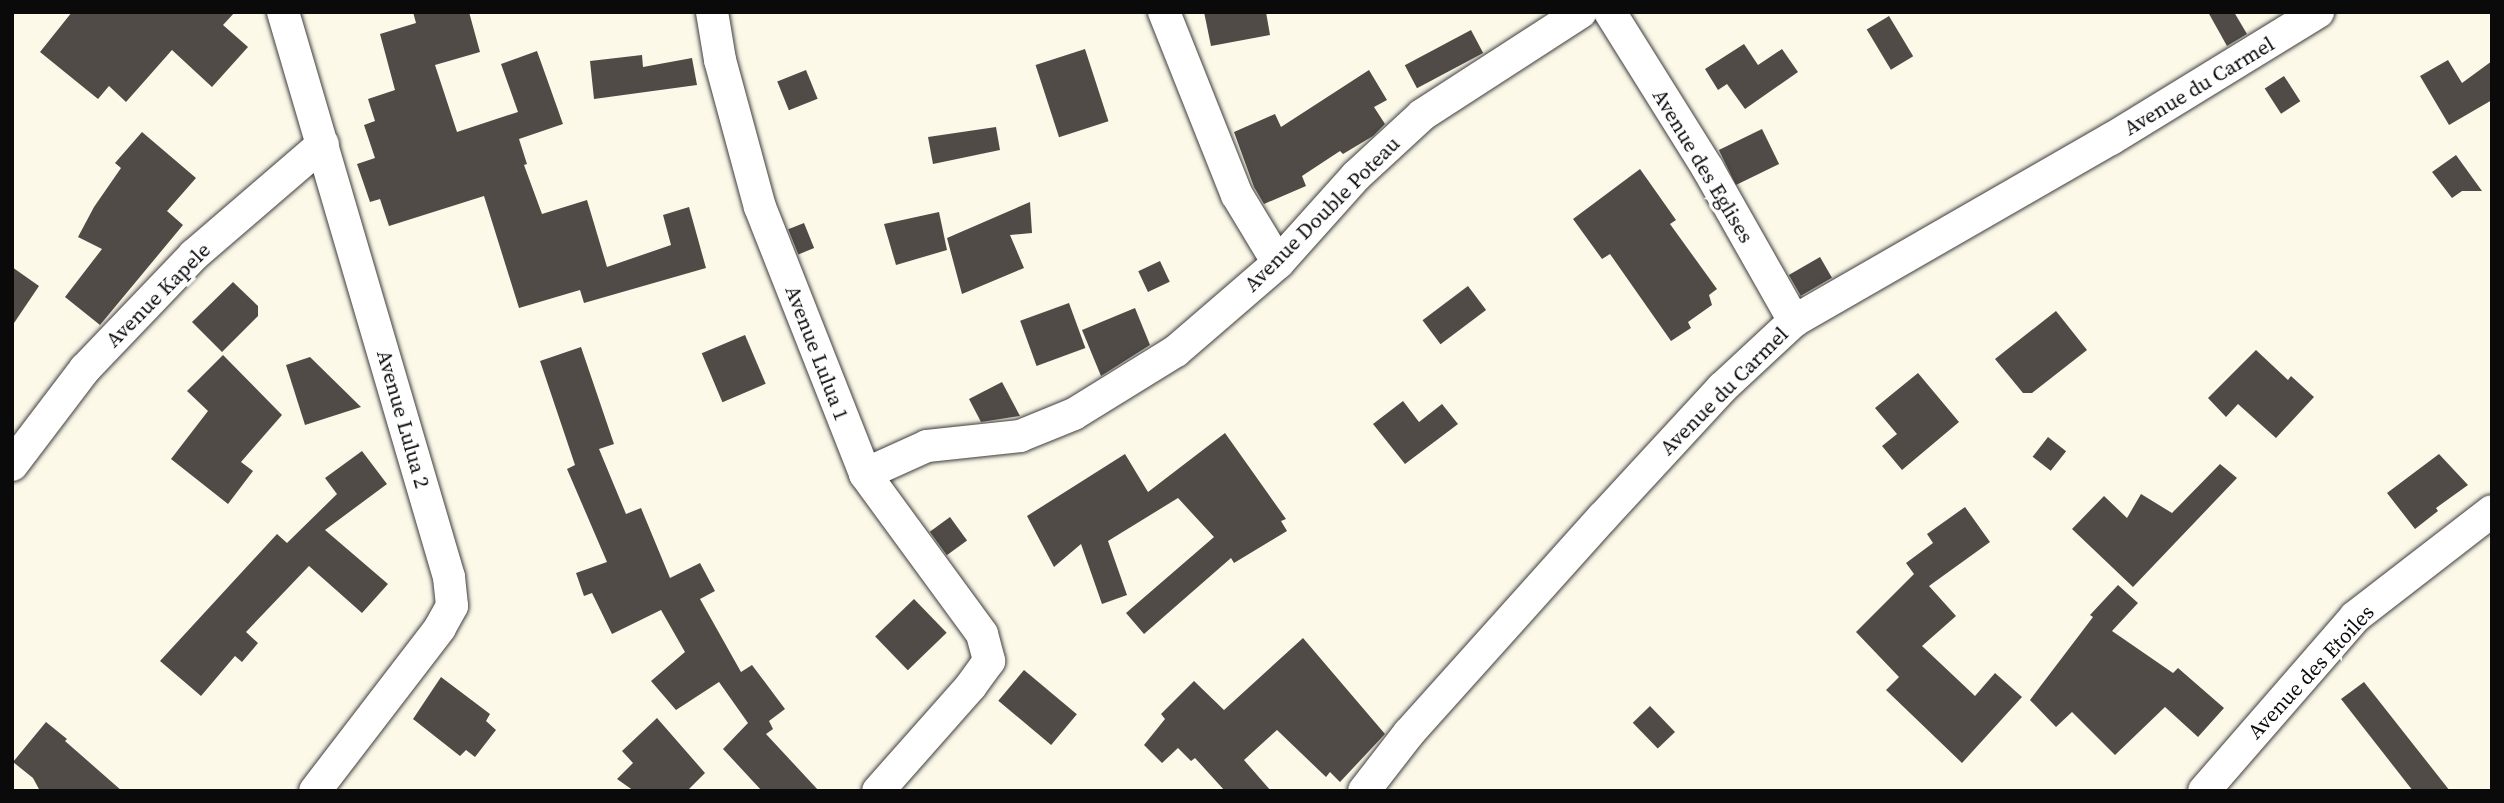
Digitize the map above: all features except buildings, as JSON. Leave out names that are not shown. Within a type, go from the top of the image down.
[{"type":"street","name":"Avenue Lulua 2","points":[[283,12],[449,577],[453,606],[440,628],[315,791]]},
{"type":"street","name":"Avenue Lulua 1","points":[[712,12],[720,60],[760,206],[865,474],[982,634],[989,661],[971,686],[878,791]]},
{"type":"street","points":[[1164,12],[1237,195],[1278,263]]},
{"type":"street","name":"Avenue Double Poteau","points":[[865,474],[927,446],[1020,436],[1074,414],[1176,351],[1278,263],[1356,176],[1422,116],[1581,12]]},
{"type":"street","name":"Avenue des Eglises","points":[[1610,12],[1707,169],[1794,321]]},
{"type":"street","name":"Avenue du Carmel","points":[[1364,791],[1409,733],[1603,517],[1722,388],[1794,321],[2111,139],[2318,12]]},
{"type":"street","name":"Avenue Kapele","points":[[12,465],[85,369],[194,255],[323,144]]},
{"type":"street","name":"Avenue des Etoiles","points":[[2204,791],[2355,617],[2492,511]]}]
